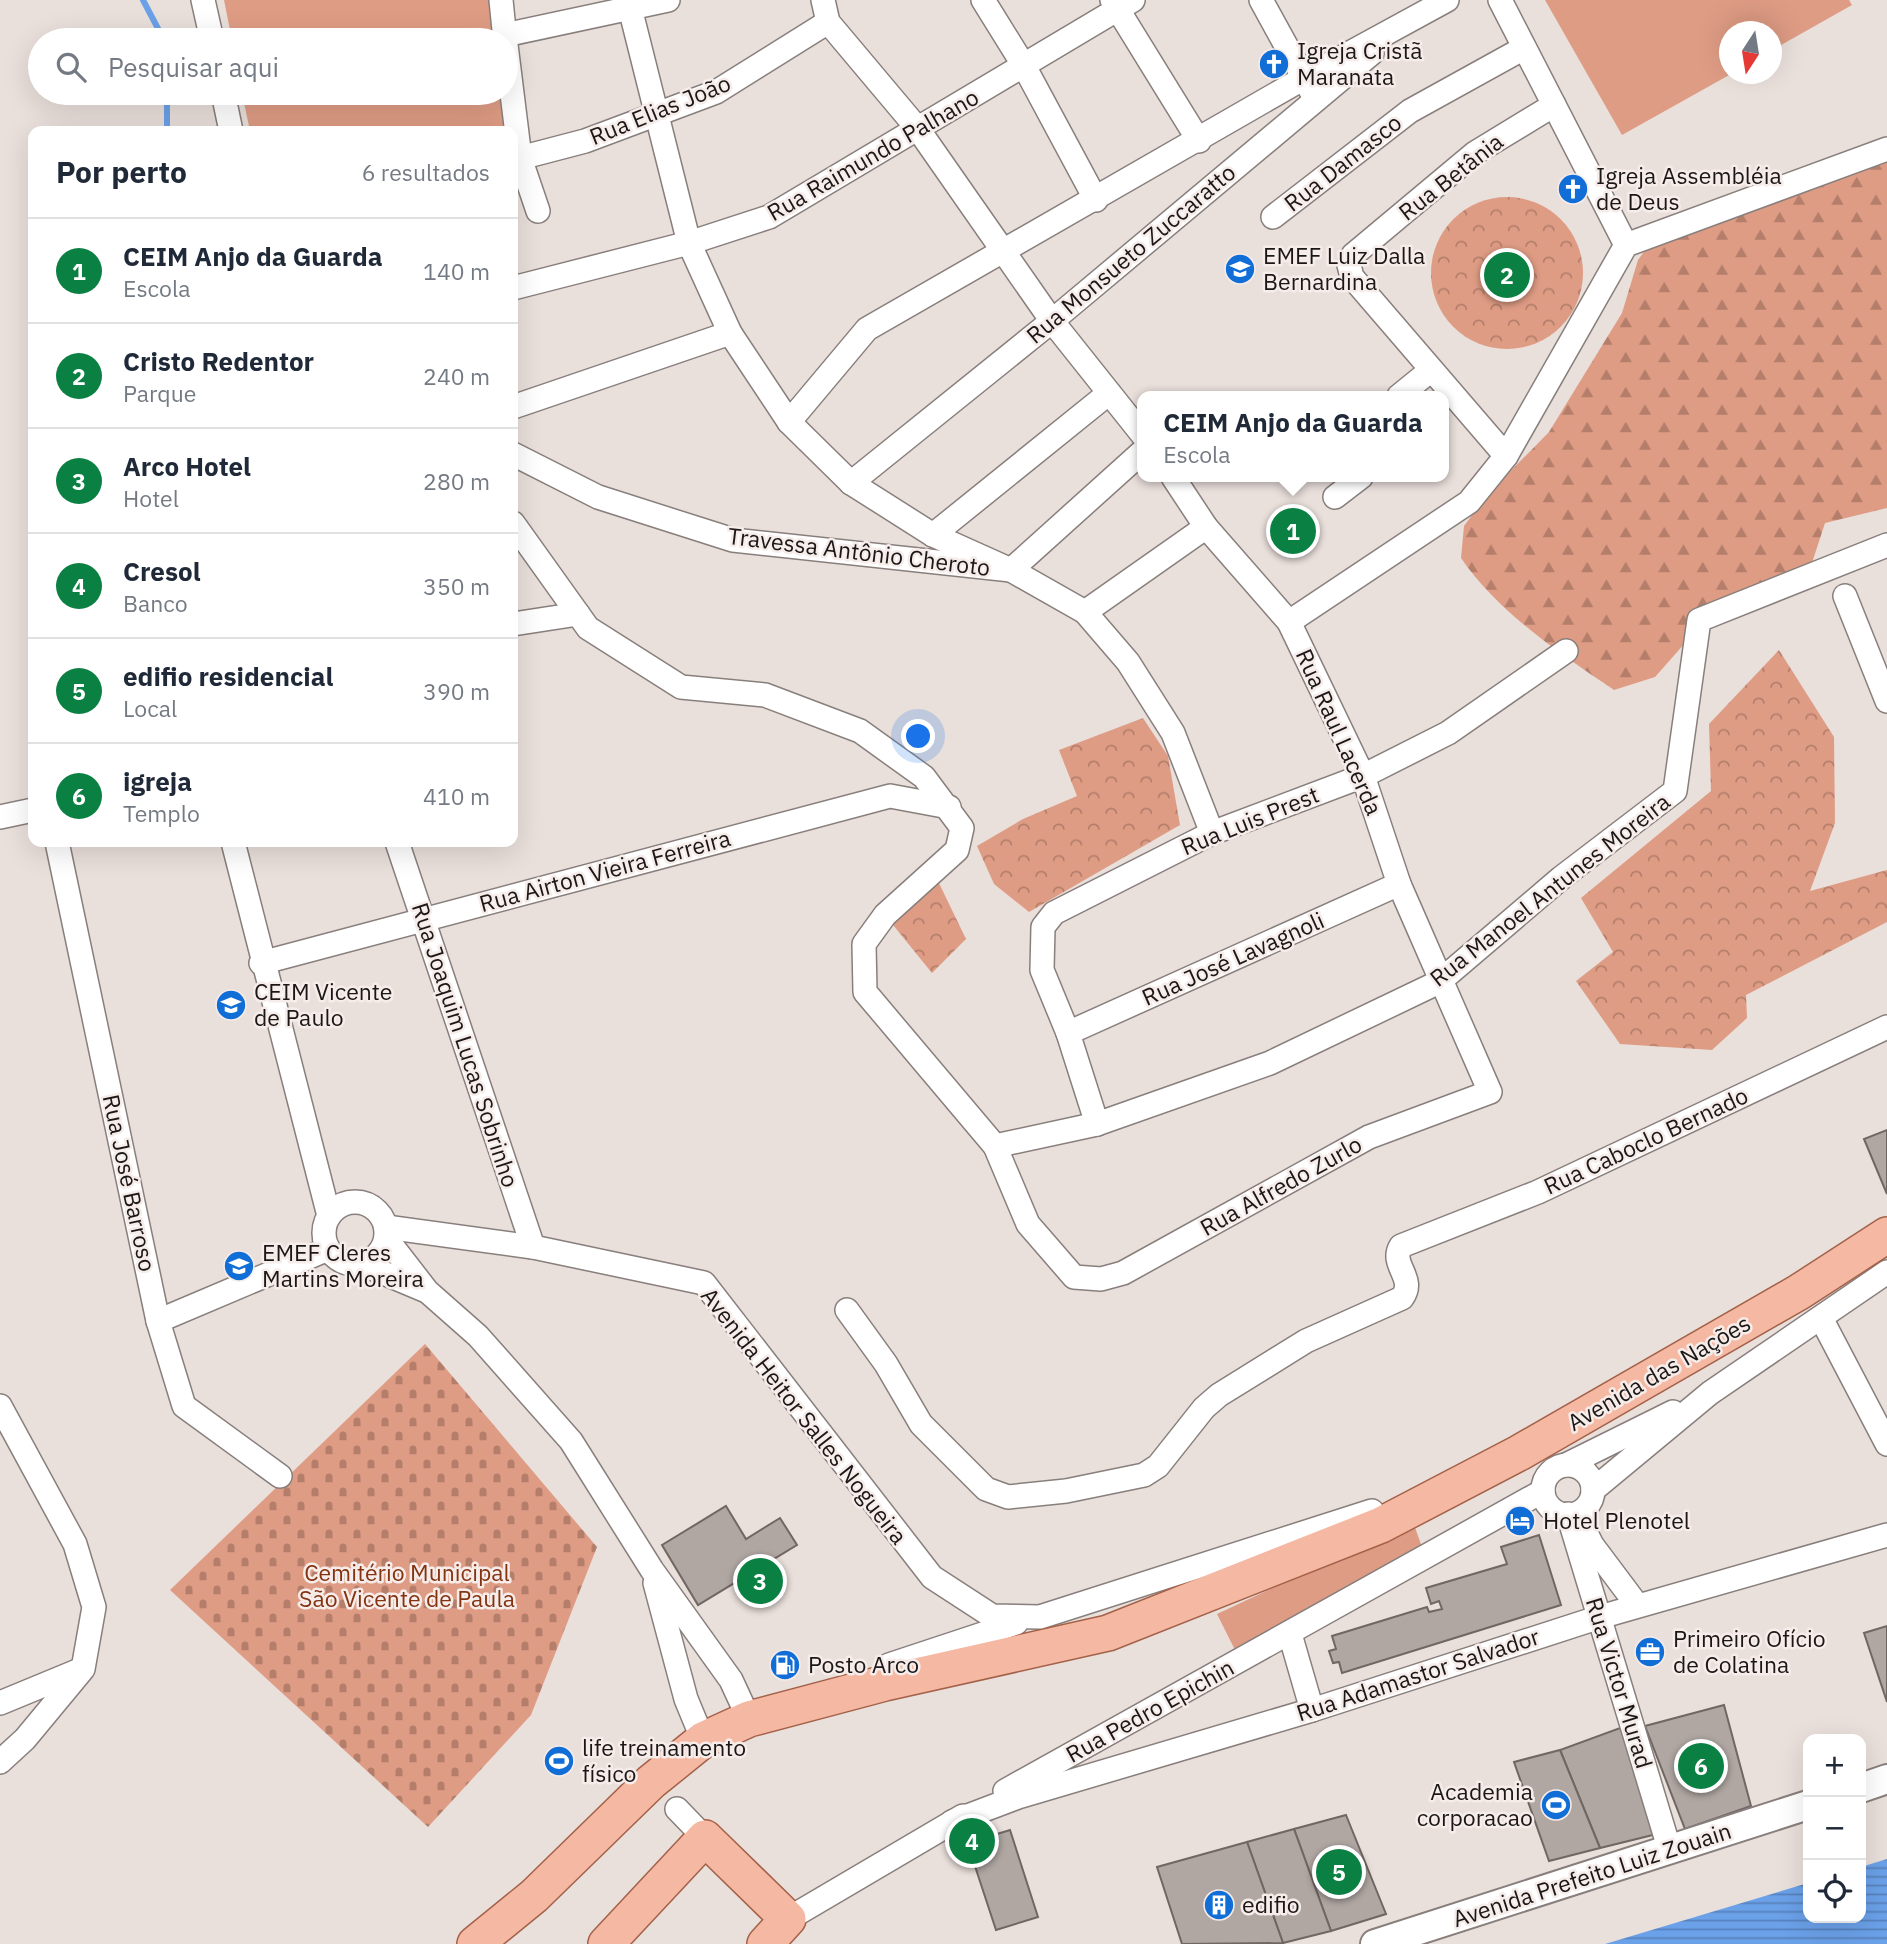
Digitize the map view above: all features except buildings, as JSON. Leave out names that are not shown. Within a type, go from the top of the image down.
[{"type":"main road","name":"Avenida das Nações","points":[[475,1944],[534,1896],[651,1782],[703,1740],[749,1719],[885,1683],[1108,1633],[1226,1584],[1381,1525],[1810,1305],[1886,1256]]},
{"type":"main road","name":"Avenida das Nações","points":[[1226,1584],[1372,1510],[1519,1453]]},
{"type":"main road","points":[[606,1944],[705,1838],[777,1932]]},
{"type":"street","points":[[203,0],[209,28]]},
{"type":"street","points":[[501,0],[504,28]]},
{"type":"street","points":[[518,36],[629,5],[668,0]]},
{"type":"street","points":[[983,0],[1024,66],[1096,200]]},
{"type":"street","points":[[1261,0],[1316,100]]},
{"type":"street","name":"Rua Monsueto Zuccaratto","points":[[789,422],[867,329],[1199,141],[1304,78],[1447,0]]},
{"type":"street","points":[[1500,0],[1626,245]]},
{"type":"street","points":[[1121,3],[1199,141]]},
{"type":"street","name":"Rua Raimundo Palhano","points":[[518,287],[688,243],[769,217],[1024,66],[1121,3]]},
{"type":"street","points":[[629,5],[688,243],[730,333],[789,422],[852,483],[933,535],[1011,570],[1085,612],[1128,662],[1173,733],[1212,833]]},
{"type":"street","points":[[825,11],[918,129],[1006,251],[1052,321],[1137,427]]},
{"type":"street","name":"Rua Elias João","points":[[520,158],[585,141],[716,92],[825,11]]},
{"type":"street","name":"Rua Monsueto Zuccaratto","points":[[852,483],[1052,321],[1409,22]]},
{"type":"street","name":"Rua Damasco","points":[[1273,217],[1410,111],[1524,48]]},
{"type":"street","points":[[226,105],[230,126]]},
{"type":"street","points":[[513,105],[516,126]]},
{"type":"street","name":"Rua Betânia","points":[[1431,370],[1352,277],[1349,265],[1353,255],[1475,153],[1554,105]]},
{"type":"street","points":[[518,142],[520,158],[538,211]]},
{"type":"street","points":[[1289,622],[1469,502],[1506,456],[1626,245],[1887,149]]},
{"type":"street","points":[[518,405],[730,333]]},
{"type":"street","points":[[1405,391],[1431,370],[1442,391]]},
{"type":"street","points":[[933,535],[1109,393]]},
{"type":"street","points":[[1451,407],[1506,456]]},
{"type":"street","name":"Travessa Antônio Cheroto","points":[[518,457],[598,497],[733,540],[1011,570]]},
{"type":"street","points":[[1011,570],[1137,457]]},
{"type":"street","name":"Rua Raul Lacerda","points":[[1176,482],[1206,527],[1289,622],[1363,776],[1399,884],[1439,982],[1490,1093]]},
{"type":"street","points":[[1335,497],[1354,482]]},
{"type":"street","points":[[1085,612],[1206,527]]},
{"type":"street","points":[[518,530],[587,628],[681,687],[765,695],[860,731],[924,777],[949,807],[962,828],[957,850],[885,915],[864,944],[865,992],[995,1146]]},
{"type":"street","name":"Rua Manoel Antunes Moreira","points":[[995,1146],[1097,1124],[1270,1063],[1439,982],[1561,878],[1675,791],[1699,620],[1887,545]]},
{"type":"street","points":[[1845,596],[1887,701]]},
{"type":"street","points":[[518,623],[578,614]]},
{"type":"street","name":"Rua Luis Prest","points":[[1068,1033],[1042,970],[1043,927],[1054,913],[1212,833],[1363,776],[1448,733],[1566,651]]},
{"type":"street","name":"Rua Airton Vieira Ferreira","points":[[261,963],[890,796],[949,807]]},
{"type":"street","points":[[0,817],[28,811]]},
{"type":"street","name":"Rua José Barroso","points":[[58,847],[158,1321],[184,1406],[280,1476]]},
{"type":"street","points":[[234,847],[261,963],[328,1216],[323,1232],[328,1249],[344,1263],[362,1264],[427,1291]]},
{"type":"street","name":"Rua Joaquim Lucas Sobrinho","points":[[399,847],[533,1247]]},
{"type":"street","name":"Rua José Lavagnoli","points":[[1068,1033],[1399,884]]},
{"type":"street","name":"Rua Caboclo Bernado","points":[[847,1311],[886,1364],[922,1424],[986,1489],[1008,1497],[1066,1491],[1144,1475],[1158,1466],[1205,1408],[1219,1395],[1306,1341],[1402,1298],[1408,1291],[1408,1280],[1397,1260],[1401,1246],[1538,1192],[1887,1027]]},
{"type":"street","points":[[1068,1033],[1097,1124]]},
{"type":"street","name":"Rua Alfredo Zurlo","points":[[995,1146],[1028,1224],[1074,1277],[1101,1279],[1123,1273],[1369,1138],[1490,1093]]},
{"type":"street","points":[[328,1216],[344,1204],[367,1204],[376,1210],[386,1232],[427,1291],[478,1336],[571,1441],[652,1570],[731,1680],[749,1719]]},
{"type":"street","points":[[362,1264],[378,1255],[386,1232]]},
{"type":"street","name":"Avenida Heitor Salles Nogueira","points":[[386,1232],[533,1247],[704,1283],[932,1577],[990,1624]]},
{"type":"street","points":[[158,1321],[328,1249]]},
{"type":"street","points":[[1710,1393],[1552,1471],[1543,1491],[1548,1505],[1560,1514],[1572,1514],[1588,1504],[1593,1490],[1710,1393],[1810,1305],[1887,1444]]},
{"type":"street","points":[[0,1406],[75,1544],[94,1606],[83,1669],[25,1739],[0,1762]]},
{"type":"street","points":[[1566,1465],[1581,1469],[1588,1475],[1593,1490]]},
{"type":"street","name":"Rua Pedro Epichin","points":[[777,1932],[952,1822],[1015,1792],[1543,1491]]},
{"type":"street","points":[[885,1683],[889,1665],[990,1624],[1040,1617],[1372,1510]]},
{"type":"street","name":"Rua Victor Murad","points":[[1572,1514],[1585,1548],[1600,1617],[1671,1851]]},
{"type":"street","name":"Rua Adamastor Salvador","points":[[1015,1792],[1312,1710],[1637,1605],[1887,1535]]},
{"type":"street","name":"Rua Victor Murad","points":[[1585,1548],[1637,1605]]},
{"type":"street","points":[[652,1570],[686,1699],[703,1740]]},
{"type":"street","points":[[1290,1634],[1312,1710]]},
{"type":"street","points":[[0,1703],[83,1669]]},
{"type":"street","points":[[1866,1786],[1887,1779]]},
{"type":"street","name":"Avenida Prefeito Luiz Zouain","points":[[1375,1944],[1803,1807]]},
{"type":"street","points":[[677,1809],[705,1838]]},
{"type":"green space","points":[[224,0],[507,0],[511,28],[230,28]]},
{"type":"green space","points":[[1545,0],[1849,0],[1852,5],[1782,44],[1782,21],[1719,21],[1719,81],[1622,135]]},
{"type":"green space","points":[[518,86],[529,172],[518,176],[518,126],[249,126],[245,105],[518,105]]},
{"type":"green space","points":[[1887,152],[1887,508],[1825,523],[1810,569],[1709,616],[1655,677],[1614,690],[1511,614],[1476,578],[1461,558],[1464,526],[1486,496],[1549,432],[1622,313],[1638,260],[1662,227]]},
{"type":"green space","points":[[1507,197],[1536,202],[1561,219],[1578,244],[1583,273],[1578,302],[1561,327],[1536,344],[1507,349],[1478,344],[1453,327],[1436,302],[1431,273],[1436,244],[1453,219],[1478,202]]},
{"type":"green space","points":[[1779,650],[1834,737],[1835,823],[1810,891],[1887,870],[1887,922],[1746,995],[1747,1018],[1712,1050],[1620,1044],[1576,981],[1613,952],[1581,898],[1711,791],[1709,724]]},
{"type":"green space","points":[[1143,718],[1168,756],[1180,825],[1029,912],[994,884],[977,846],[1023,819],[1077,796],[1059,750]]},
{"type":"green space","points":[[936,877],[966,939],[932,973],[889,920]]},
{"type":"green space","name":"Cemitério Municipal São Vicente de Paula","points":[[425,1344],[597,1547],[531,1715],[428,1827],[170,1590]]},
{"type":"green space","points":[[1413,1522],[1422,1547],[1235,1650],[1217,1614]]},
{"type":"water","points":[[1887,1859],[1887,1944],[1605,1944],[1803,1885],[1803,1923],[1866,1923],[1866,1865]]},
{"type":"waterway","points":[[143,0],[158,28]]},
{"type":"waterway","points":[[167,105],[167,126]]},
{"type":"place","name":"Igreja Cristã Maranata","points":[[1274,64]]},
{"type":"place","name":"Igreja Assembléia de Deus","points":[[1573,189]]},
{"type":"place","name":"EMEF Luiz Dalla Bernardina","points":[[1240,269]]},
{"type":"place","name":"Cristo Redentor","points":[[1507,275]]},
{"type":"place","name":"CEIM Anjo da Guarda","points":[[1293,531]]},
{"type":"place","name":"CEIM Vicente de Paulo","points":[[231,1005]]},
{"type":"place","name":"EMEF Cleres Martins Moreira","points":[[239,1266]]},
{"type":"place","name":"Hotel Plenotel","points":[[1520,1521]]},
{"type":"place","name":"Arco Hotel","points":[[760,1581]]},
{"type":"place","name":"Primeiro Ofício de Colatina","points":[[1650,1652]]},
{"type":"place","name":"Posto Arco","points":[[785,1665]]},
{"type":"place","name":"life treinamento físico","points":[[559,1761]]},
{"type":"place","name":"igreja","points":[[1701,1766]]},
{"type":"place","name":"Academia corporacao","points":[[1556,1805]]},
{"type":"place","name":"Cresol","points":[[972,1841]]},
{"type":"place","name":"edifio residencial","points":[[1339,1872]]},
{"type":"place","name":"edifio","points":[[1219,1905]]}]
